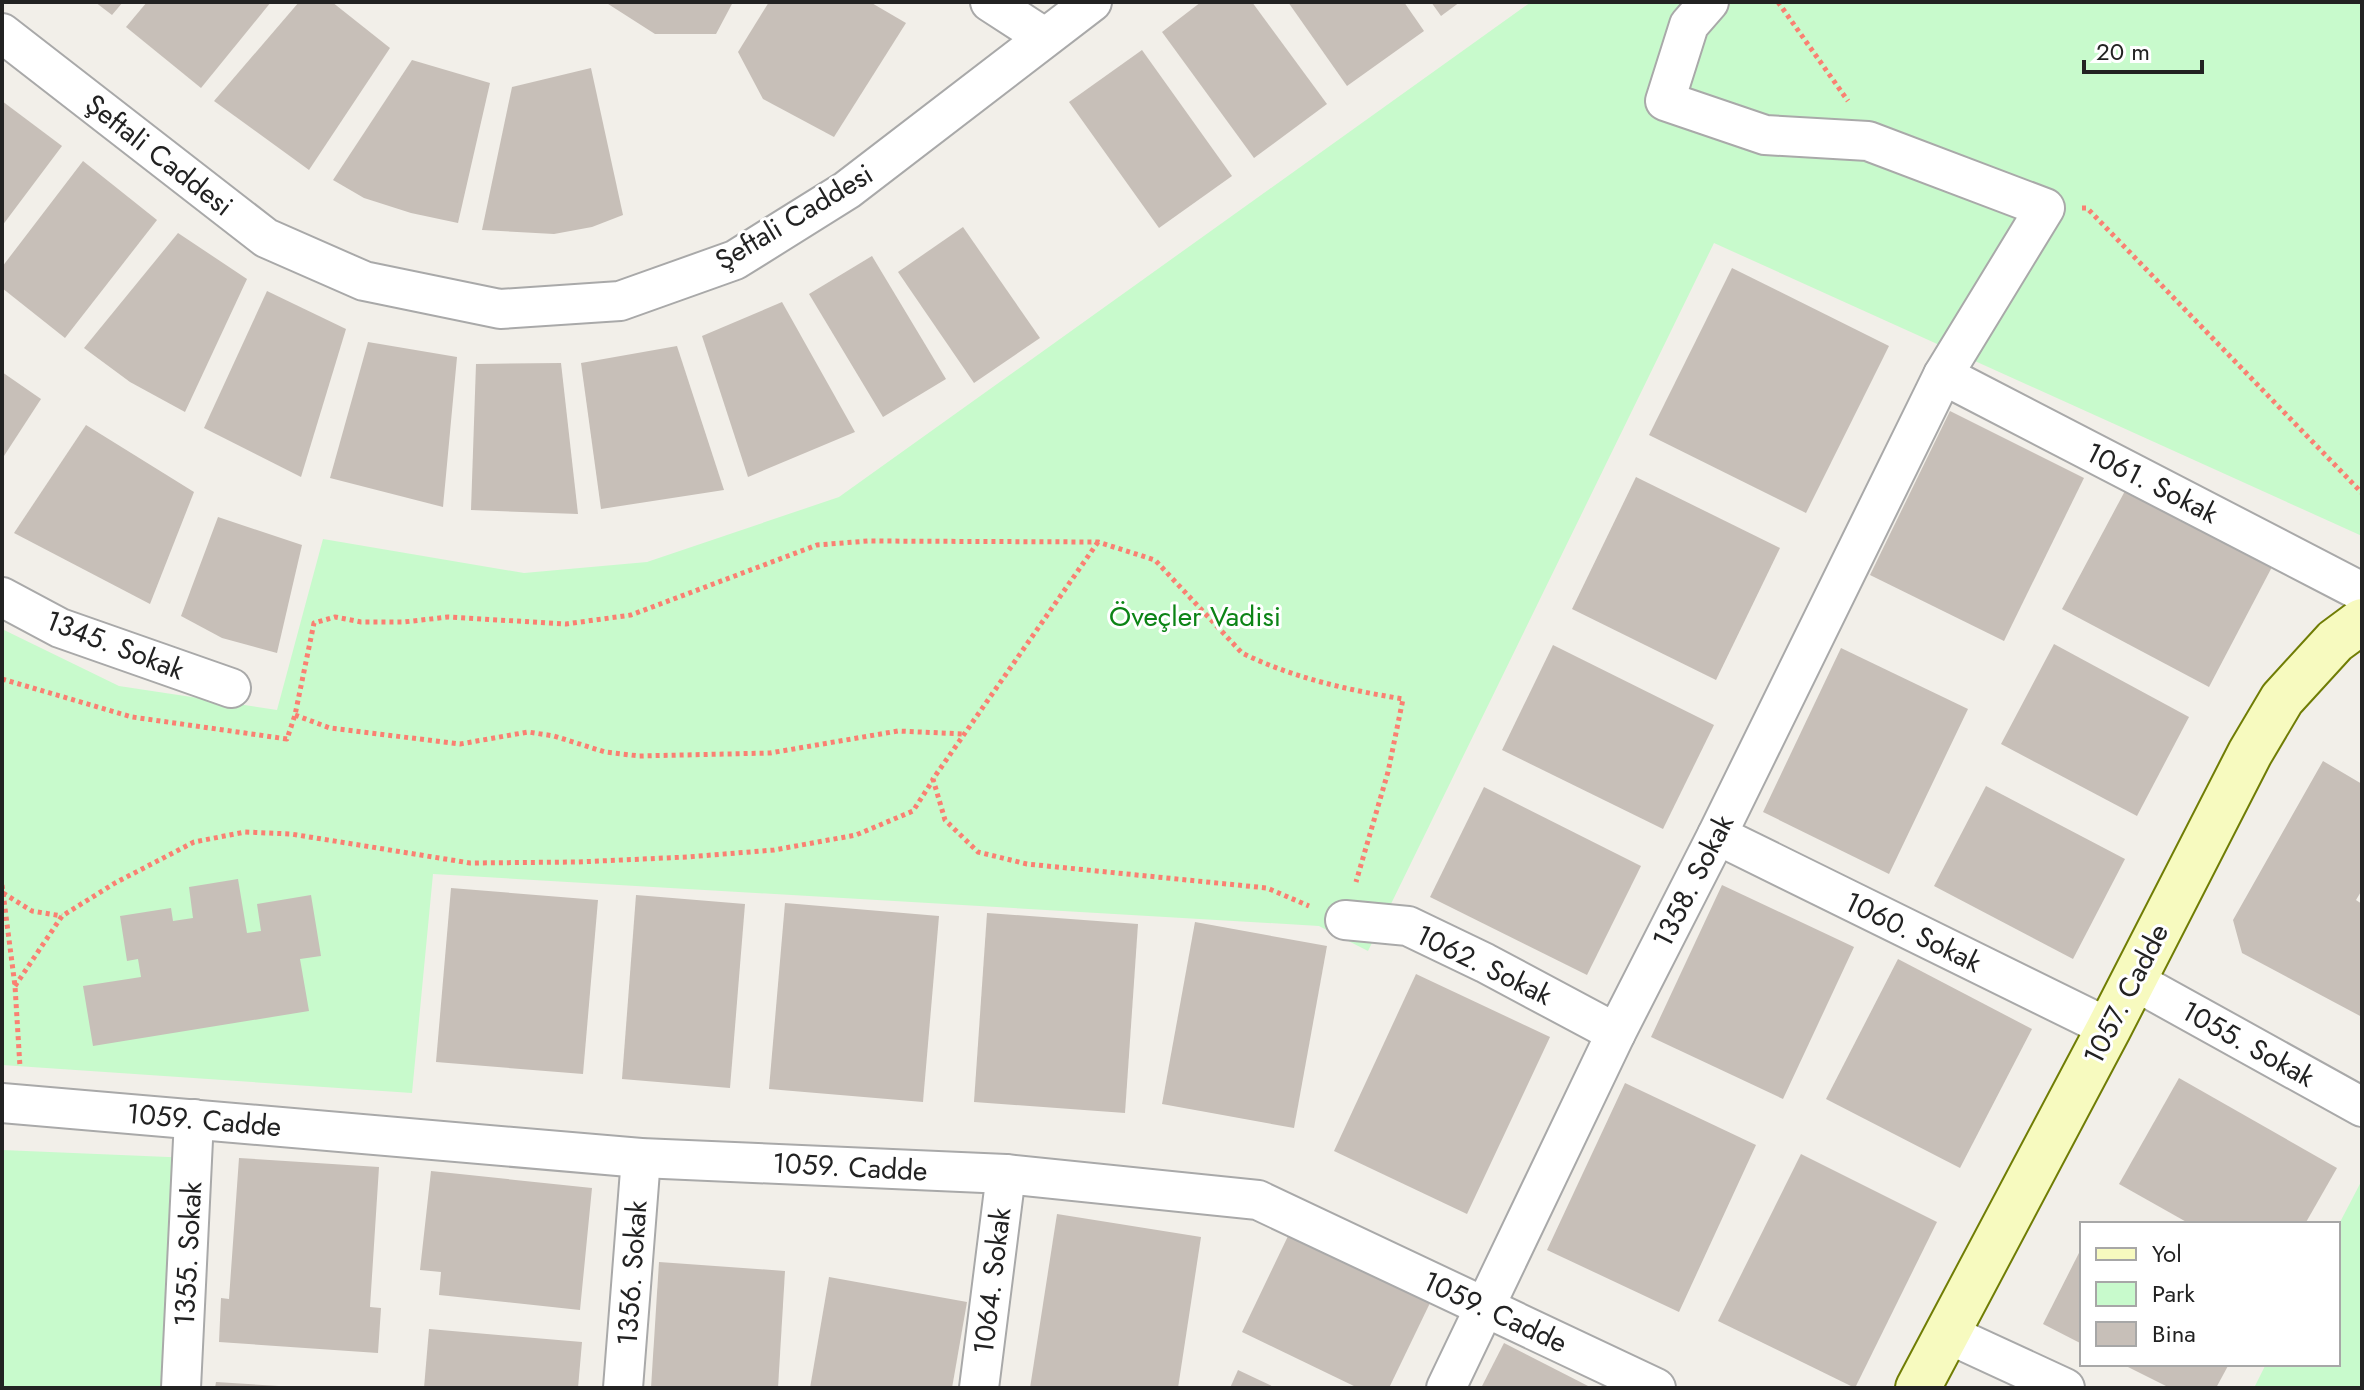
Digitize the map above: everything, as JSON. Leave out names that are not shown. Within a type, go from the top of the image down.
[{"type":"street","points":[[990,2],[1044,37]]},
{"type":"street","name":"Şeftali Caddesi","points":[[2,33],[266,238],[364,281],[500,309],[620,301],[735,260],[847,190],[1092,2]]},
{"type":"street","points":[[1709,2],[1689,25],[1665,101],[1765,135],[1868,141],[2045,208]]},
{"type":"street","name":"1358. Sokak","points":[[1446,1388],[1616,1033],[1943,375],[2045,208]]},
{"type":"street","name":"1061. Sokak","points":[[1943,375],[2362,592]]},
{"type":"street","name":"1345. Sokak","points":[[2,597],[60,628],[231,688]]},
{"type":"street","name":"1057. Cadde","points":[[1918,1388],[2109,1028],[2250,753],[2282,699],[2335,641],[2362,621]]},
{"type":"street","name":"1060. Sokak","points":[[1717,835],[2109,1028]]},
{"type":"street","name":"1062. Sokak","points":[[1345,920],[1408,926],[1616,1033]]},
{"type":"street","name":"1055. Sokak","points":[[2133,980],[2362,1107]]},
{"type":"street","name":"1059. Cadde","points":[[12,1104],[641,1158],[1006,1174],[1258,1200],[1656,1388]]},
{"type":"street","name":"1355. Sokak","points":[[181,1388],[194,1119]]},
{"type":"street","name":"1356. Sokak","points":[[623,1388],[641,1158]]},
{"type":"street","name":"1064. Sokak","points":[[979,1388],[1006,1174]]},
{"type":"street","points":[[1948,1334],[2065,1388]]},
{"type":"path","points":[[1778,2],[1845,94],[1868,141]]},
{"type":"path","points":[[2045,208],[2087,208],[2362,493]]},
{"type":"path","points":[[2,679],[132,717],[287,739],[314,623],[335,617],[361,622],[404,622],[448,617],[566,624],[631,615],[817,545],[868,541],[1098,542],[1155,560],[1242,653],[1338,688],[1403,699],[1388,772],[1345,920],[1267,888],[1027,864],[978,852],[945,820],[933,779]]},
{"type":"path","points":[[15,986],[62,916],[115,883],[194,842],[245,832],[291,834],[470,863],[687,857],[774,850],[856,835],[913,811],[1098,542]]},
{"type":"path","points":[[295,715],[330,728],[460,744],[528,732],[554,736],[605,752],[639,756],[770,753],[898,731],[965,734]]},
{"type":"path","points":[[3,889],[32,911],[62,916]]},
{"type":"path","points":[[3,889],[15,986],[12,1104]]},
{"type":"green space","name":"Öveçler Vadisi","points":[[1531,2],[2362,2],[2362,536],[1714,243],[1368,951],[1319,926],[433,874],[412,1093],[2,1065],[2,629],[119,686],[277,710],[323,539],[524,573],[647,562],[839,497]]},
{"type":"green space","points":[[2,1150],[192,1158],[176,1388],[2,1388]]},
{"type":"green space","points":[[2362,1180],[2362,1388],[2254,1388],[2265,1366],[2340,1366],[2340,1222]]},
{"type":"building","points":[[95,2],[123,2],[112,15]]},
{"type":"building","points":[[147,2],[271,2],[201,88],[126,27]]},
{"type":"building","points":[[299,2],[332,2],[390,48],[309,170],[214,101]]},
{"type":"building","points":[[605,2],[733,2],[716,34],[655,34]]},
{"type":"building","points":[[769,2],[870,2],[906,23],[834,137],[763,99],[738,52]]},
{"type":"building","points":[[1201,2],[1252,2],[1327,104],[1254,158],[1162,32]]},
{"type":"building","points":[[1288,2],[1404,2],[1424,31],[1347,86]]},
{"type":"building","points":[[1431,2],[1460,2],[1441,16]]},
{"type":"building","points":[[1142,50],[1232,176],[1159,228],[1069,102]]},
{"type":"building","points":[[412,60],[490,83],[458,223],[411,213],[364,198],[333,180]]},
{"type":"building","points":[[591,68],[623,215],[592,227],[554,234],[482,230],[512,87]]},
{"type":"building","points":[[2,101],[62,146],[2,226]]},
{"type":"building","points":[[83,161],[157,220],[65,338],[2,288],[2,267]]},
{"type":"building","points":[[963,227],[1040,338],[974,383],[898,272]]},
{"type":"building","points":[[178,233],[247,279],[185,412],[130,382],[84,348]]},
{"type":"building","points":[[872,256],[946,379],[883,417],[809,294]]},
{"type":"building","points":[[1732,268],[1889,346],[1806,513],[1649,435]]},
{"type":"building","points":[[267,291],[346,329],[301,477],[204,428]]},
{"type":"building","points":[[782,302],[855,432],[748,477],[702,336]]},
{"type":"building","points":[[368,342],[457,357],[443,507],[330,478]]},
{"type":"building","points":[[677,346],[724,490],[601,509],[581,363]]},
{"type":"building","points":[[561,363],[578,514],[471,510],[476,364]]},
{"type":"building","points":[[2,372],[41,399],[2,459]]},
{"type":"building","points":[[1950,411],[2084,478],[2004,641],[1870,575]]},
{"type":"building","points":[[86,425],[194,492],[150,604],[14,533]]},
{"type":"building","points":[[1636,477],[1780,548],[1716,680],[1572,609]]},
{"type":"building","points":[[2126,489],[2272,567],[2209,687],[2062,609]]},
{"type":"building","points":[[218,517],[302,545],[277,653],[222,638],[181,616]]},
{"type":"building","points":[[2054,644],[2189,717],[2137,816],[2001,744]]},
{"type":"building","points":[[1553,645],[1714,725],[1663,829],[1502,750]]},
{"type":"building","points":[[1841,648],[1968,709],[1889,874],[1763,812]]},
{"type":"building","points":[[2323,761],[2362,784],[2362,890],[2356,900],[2362,904],[2362,1017],[2242,953],[2233,920]]},
{"type":"building","points":[[1986,786],[2125,859],[2073,959],[1934,886]]},
{"type":"building","points":[[1484,787],[1641,866],[1587,975],[1430,897]]},
{"type":"building","points":[[238,879],[247,933],[261,931],[257,904],[311,895],[321,956],[300,959],[309,1011],[93,1046],[83,986],[141,977],[138,959],[127,961],[120,916],[171,908],[173,921],[193,918],[189,887]]},
{"type":"building","points":[[1722,885],[1854,947],[1783,1099],[1651,1037]]},
{"type":"building","points":[[451,888],[598,900],[583,1074],[436,1062]]},
{"type":"building","points":[[636,895],[745,904],[730,1088],[622,1079]]},
{"type":"building","points":[[785,903],[939,916],[923,1102],[769,1089]]},
{"type":"building","points":[[987,913],[1138,924],[1125,1113],[974,1102]]},
{"type":"building","points":[[1195,922],[1327,946],[1294,1128],[1162,1104]]},
{"type":"building","points":[[1898,959],[2032,1029],[1960,1168],[1826,1099]]},
{"type":"building","points":[[1416,974],[1550,1037],[1467,1214],[1334,1151]]},
{"type":"building","points":[[2179,1078],[2337,1168],[2306,1222],[2186,1222],[2119,1184]]},
{"type":"building","points":[[1625,1083],[1756,1145],[1679,1312],[1547,1250]]},
{"type":"building","points":[[1801,1154],[1937,1222],[1855,1388],[1718,1321]]},
{"type":"building","points":[[239,1158],[379,1167],[370,1307],[381,1308],[378,1353],[219,1342],[221,1298],[229,1299]]},
{"type":"building","points":[[431,1171],[592,1188],[580,1310],[439,1295],[441,1272],[420,1270]]},
{"type":"building","points":[[1057,1214],[1201,1237],[1178,1388],[1030,1388]]},
{"type":"building","points":[[1289,1234],[1430,1303],[1389,1388],[1358,1388],[1242,1332]]},
{"type":"building","points":[[2080,1251],[2080,1343],[2043,1324]]},
{"type":"building","points":[[659,1262],[785,1271],[778,1388],[651,1388]]},
{"type":"building","points":[[829,1277],[967,1302],[952,1388],[810,1388]]},
{"type":"building","points":[[429,1329],[582,1342],[578,1388],[424,1388]]},
{"type":"building","points":[[1504,1343],[1592,1388],[1481,1388]]},
{"type":"building","points":[[2126,1366],[2228,1366],[2216,1388],[2170,1388]]},
{"type":"building","points":[[1238,1370],[1276,1388],[1230,1388]]},
{"type":"building","points":[[216,1382],[279,1386],[279,1388],[215,1388]]}]
